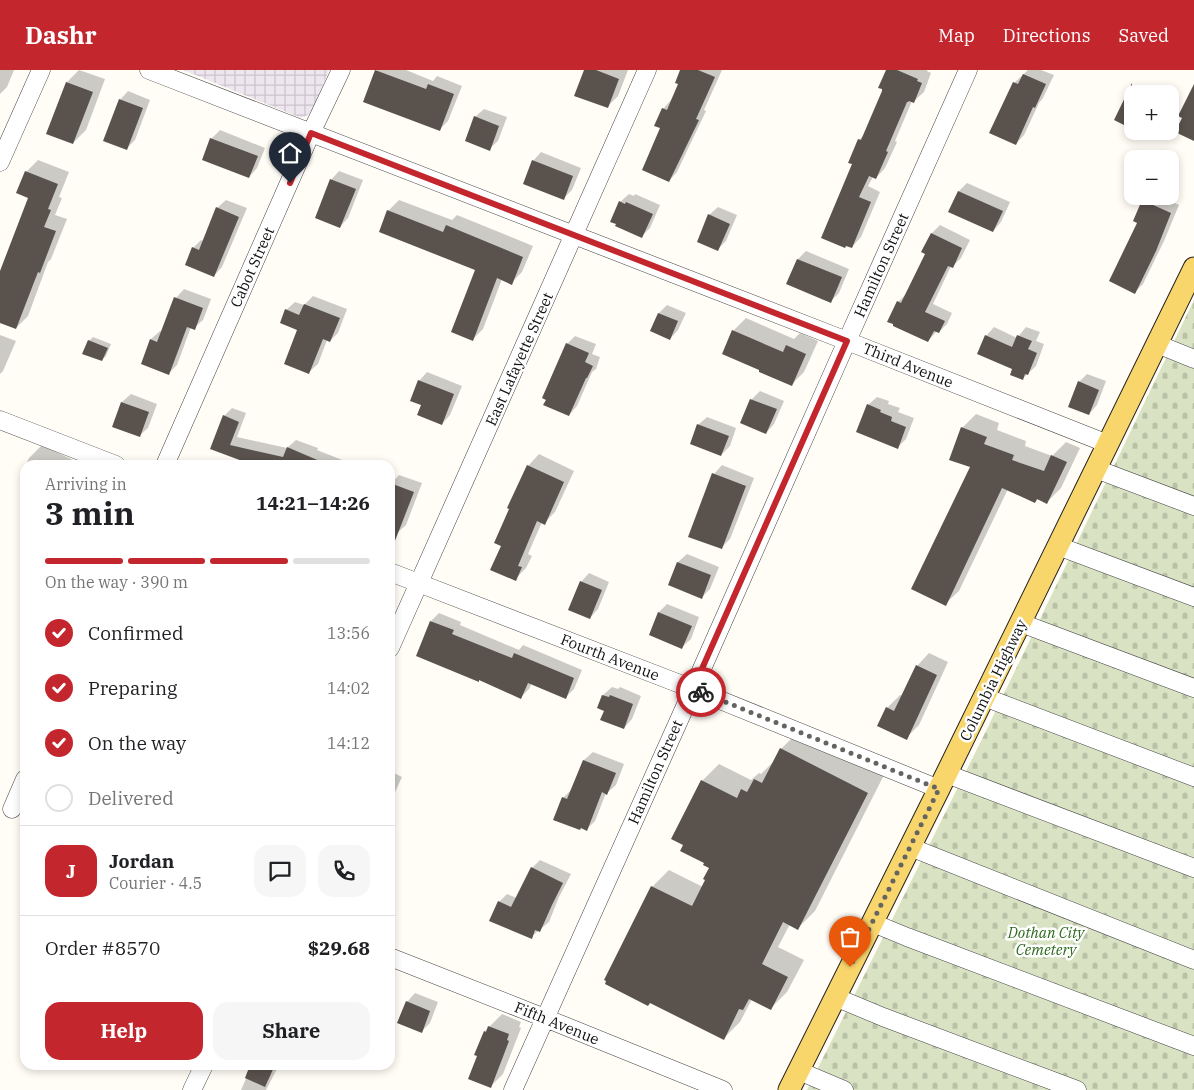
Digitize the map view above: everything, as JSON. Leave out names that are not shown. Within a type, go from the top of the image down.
[{"type":"main road","name":"Columbia Highway","points":[[789,1090],[943,782],[1194,268]]},
{"type":"street","points":[[0,162],[41,70]]},
{"type":"street","name":"Third Avenue","points":[[149,70],[1108,444]]},
{"type":"street","name":"Cabot Street","points":[[167,460],[311,133],[341,70]]},
{"type":"street","name":"East Lafayette Street","points":[[395,637],[647,70]]},
{"type":"street","name":"Hamilton Street","points":[[513,1090],[968,70]]},
{"type":"street","points":[[1157,344],[1194,359]]},
{"type":"street","points":[[0,420],[103,460]]},
{"type":"street","points":[[1096,469],[1194,506]]},
{"type":"street","points":[[1058,546],[1194,597]]},
{"type":"street","name":"Fourth Avenue","points":[[395,574],[693,689],[943,782],[1194,868]]},
{"type":"street","points":[[1020,623],[1194,688]]},
{"type":"street","points":[[984,697],[1194,777]]},
{"type":"street","points":[[12,809],[20,791]]},
{"type":"street","points":[[910,847],[1194,960]]},
{"type":"street","points":[[873,922],[1194,1046]]},
{"type":"street","name":"Fifth Avenue","points":[[395,959],[723,1090]]},
{"type":"street","points":[[835,997],[1077,1090]]},
{"type":"street","points":[[192,1090],[202,1070]]},
{"type":"street","points":[[799,1071],[844,1090]]},
{"type":"shaded area","points":[[183,70],[329,70],[313,109],[308,115],[301,118]]},
{"type":"green space","name":"Dothan City Cemetery","points":[[1194,300],[1194,1090],[807,1090],[984,735]]},
{"type":"building","points":[[375,70],[426,89],[428,84],[454,94],[440,131],[363,102]]},
{"type":"building","points":[[584,70],[596,70],[619,79],[608,108],[574,96]]},
{"type":"building","points":[[680,70],[698,70],[715,77],[696,119],[699,120],[669,182],[642,170],[660,128],[654,126],[662,108],[667,110],[678,84],[675,83]]},
{"type":"building","points":[[886,70],[897,70],[918,79],[917,81],[922,83],[914,103],[907,102],[876,179],[869,176],[859,197],[871,202],[852,248],[846,246],[845,248],[821,238],[852,164],[848,163],[858,139],[861,140],[882,91],[882,89],[878,88]]},
{"type":"building","points":[[1023,74],[1046,84],[1035,108],[1033,107],[1016,145],[989,133],[1013,82],[1018,84]]},
{"type":"building","points":[[66,82],[93,92],[73,144],[46,134]]},
{"type":"building","points":[[1194,84],[1194,141],[1179,134],[1179,124],[1182,118],[1179,114]]},
{"type":"building","points":[[119,99],[143,108],[127,150],[103,141]]},
{"type":"building","points":[[1124,99],[1124,125],[1114,120]]},
{"type":"building","points":[[474,116],[499,126],[490,151],[465,141]]},
{"type":"building","points":[[210,138],[258,156],[249,178],[202,160]]},
{"type":"building","points":[[532,160],[573,176],[564,200],[523,184]]},
{"type":"building","points":[[25,171],[58,184],[48,209],[51,210],[44,227],[56,231],[16,329],[0,323],[0,271],[28,198],[16,193]]},
{"type":"building","points":[[330,179],[356,189],[340,228],[315,218]]},
{"type":"building","points":[[958,191],[1003,211],[993,232],[948,212]]},
{"type":"building","points":[[619,201],[625,204],[626,202],[653,214],[642,238],[610,222]]},
{"type":"building","points":[[1140,205],[1153,205],[1171,213],[1156,251],[1135,294],[1109,281],[1137,223],[1133,221]]},
{"type":"building","points":[[216,207],[239,217],[214,277],[185,265],[192,247],[199,250]]},
{"type":"building","points":[[387,210],[443,232],[446,225],[523,257],[512,285],[497,278],[473,341],[451,332],[475,270],[379,232]]},
{"type":"building","points":[[708,214],[730,224],[718,251],[697,242]]},
{"type":"building","points":[[931,233],[962,248],[953,268],[948,266],[925,312],[945,321],[939,333],[934,331],[928,342],[887,322],[897,301],[901,303],[925,254],[921,252]]},
{"type":"building","points":[[797,259],[842,277],[831,303],[786,284]]},
{"type":"building","points":[[174,297],[203,308],[195,330],[187,327],[169,375],[141,364],[150,339],[157,342]]},
{"type":"building","points":[[304,304],[340,318],[330,342],[323,339],[309,374],[284,364],[297,330],[280,323],[285,309],[299,315]]},
{"type":"building","points":[[658,313],[678,321],[670,340],[650,331]]},
{"type":"building","points":[[732,330],[783,352],[786,345],[806,354],[792,386],[722,354]]},
{"type":"building","points":[[985,335],[1012,347],[1017,335],[1032,341],[1028,349],[1037,353],[1028,375],[1025,374],[1023,380],[1010,375],[1012,369],[977,354]]},
{"type":"building","points":[[88,340],[108,348],[102,361],[82,354]]},
{"type":"building","points":[[566,343],[589,353],[585,362],[593,366],[569,416],[543,405],[546,400],[542,398]]},
{"type":"building","points":[[418,380],[454,394],[442,425],[417,415],[421,405],[410,401]]},
{"type":"building","points":[[1078,381],[1099,390],[1089,415],[1068,407]]},
{"type":"building","points":[[750,399],[777,409],[766,434],[740,423]]},
{"type":"building","points":[[121,402],[149,412],[140,437],[112,427]]},
{"type":"building","points":[[867,404],[892,417],[891,421],[906,427],[898,449],[856,432]]},
{"type":"building","points":[[223,415],[239,422],[230,445],[283,457],[287,447],[317,460],[240,460],[210,449]]},
{"type":"building","points":[[697,424],[729,436],[721,456],[690,444]]},
{"type":"building","points":[[961,427],[987,437],[984,444],[1014,455],[1012,460],[1044,471],[1051,455],[1067,462],[1047,504],[1037,499],[1035,503],[1002,488],[946,606],[911,589],[970,467],[949,460]]},
{"type":"building","points":[[527,465],[564,482],[545,525],[537,521],[518,566],[522,567],[516,581],[490,570],[501,546],[494,543],[509,509],[507,508]]},
{"type":"building","points":[[712,473],[746,486],[722,549],[688,537]]},
{"type":"building","points":[[395,485],[414,492],[395,541]]},
{"type":"building","points":[[677,562],[711,575],[702,599],[668,585]]},
{"type":"building","points":[[580,581],[602,590],[590,619],[568,610]]},
{"type":"building","points":[[658,612],[692,626],[682,649],[649,635]]},
{"type":"building","points":[[430,621],[454,630],[452,634],[512,658],[514,653],[574,678],[566,699],[528,683],[521,699],[479,680],[479,682],[416,656]]},
{"type":"building","points":[[916,665],[937,675],[907,740],[877,726],[886,707],[894,711]]},
{"type":"building","points":[[602,695],[609,697],[610,695],[633,704],[624,729],[600,720],[604,711],[597,708]]},
{"type":"building","points":[[780,748],[868,793],[798,930],[783,922],[762,964],[788,977],[771,1010],[749,999],[743,1010],[739,1009],[724,1040],[650,1003],[648,1006],[605,984],[606,981],[604,980],[651,886],[692,906],[705,880],[703,879],[709,868],[703,865],[704,863],[680,851],[683,845],[671,839],[701,780],[737,798],[741,789],[747,792],[754,779],[762,783]]},
{"type":"building","points":[[583,760],[616,773],[607,795],[602,792],[587,831],[553,820],[562,797],[567,799]]},
{"type":"building","points":[[531,867],[563,883],[540,932],[535,930],[532,939],[489,921],[498,901],[511,907]]},
{"type":"building","points":[[406,1001],[430,1011],[422,1033],[397,1023]]},
{"type":"building","points":[[488,1026],[509,1034],[507,1040],[509,1041],[491,1088],[468,1079],[477,1056],[474,1055]]},
{"type":"building","points":[[248,1070],[273,1070],[265,1087],[245,1078]]},
{"type":"way so far","points":[[701,692],[939,789],[850,967]]},
{"type":"route","points":[[290,183],[311,133],[847,341],[693,689],[701,692]]}]
